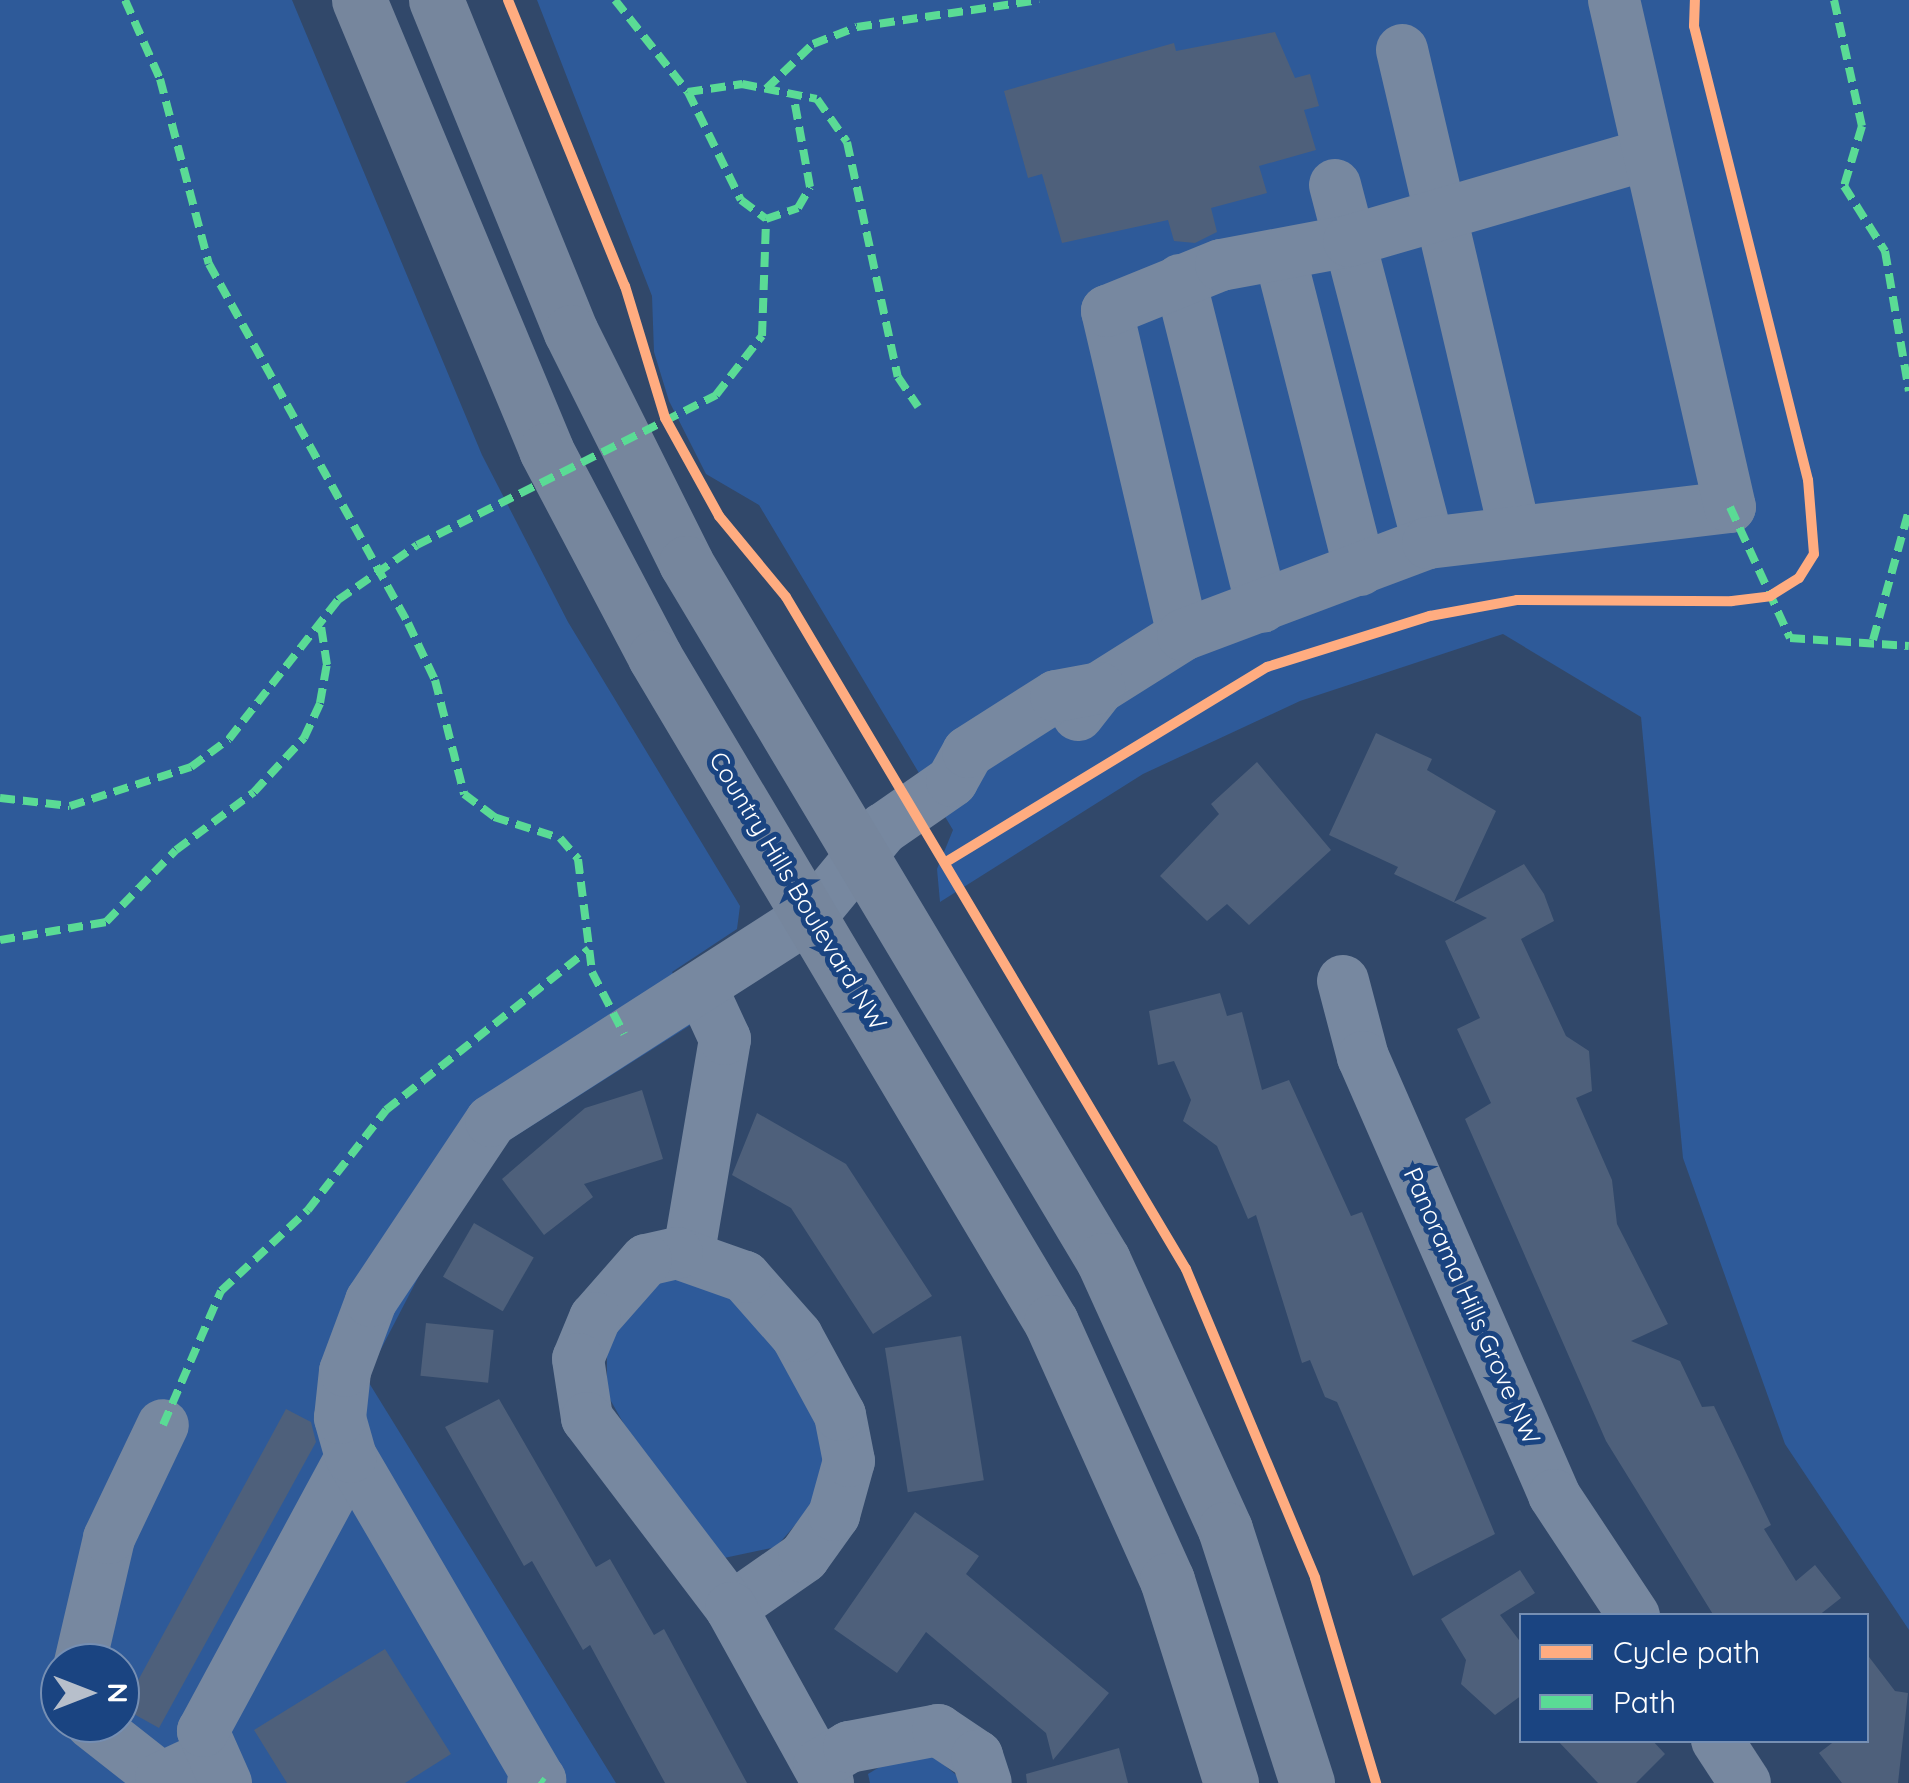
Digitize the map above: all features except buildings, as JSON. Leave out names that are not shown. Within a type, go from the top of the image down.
[{"type":"main road","name":"Country Hills Boulevard NW","points":[[359,0],[546,450],[656,657],[960,1158],[1086,1392],[1167,1580],[1232,1783]]},
{"type":"main road","points":[[436,0],[571,332],[686,563],[860,861],[1048,1165],[1160,1376],[1225,1529],[1308,1783]]},
{"type":"street","points":[[533,1783],[540,1780],[351,1457],[340,1418],[345,1371],[371,1300],[462,1154],[492,1121],[812,915],[883,829],[933,796],[968,752],[1056,696],[1099,688],[1183,635],[1428,543],[1514,529],[1730,508],[1614,0]]},
{"type":"street","points":[[1402,50],[1514,529]]},
{"type":"street","points":[[1183,635],[1107,310],[1180,280],[1349,242],[1649,154]]},
{"type":"street","points":[[1335,185],[1428,543]]},
{"type":"street","points":[[1280,256],[1360,570]]},
{"type":"street","points":[[1180,280],[1262,607]]},
{"type":"street","name":"Panorama Hills Grove NW","points":[[1343,981],[1363,1057],[1554,1495],[1632,1613]]},
{"type":"street","points":[[689,1252],[690,1206],[724,1056],[701,987]]},
{"type":"street","points":[[730,1608],[804,1557],[834,1515],[849,1462],[840,1414],[797,1336],[745,1277],[689,1252],[646,1260],[619,1286],[578,1359],[582,1393],[598,1443],[730,1608],[823,1774],[849,1746],[938,1730],[978,1756],[986,1783]]},
{"type":"street","points":[[85,1643],[109,1538],[163,1425]]},
{"type":"street","points":[[115,1743],[160,1780],[220,1768],[203,1731],[351,1457]]},
{"type":"street","points":[[1719,1743],[1745,1783]]},
{"type":"shaded area","points":[[0,0],[292,0],[482,455],[568,622],[740,906],[737,929],[672,972],[700,1019],[506,1142],[448,1220],[366,1378],[616,1783],[0,1783]]},
{"type":"shaded area","points":[[537,0],[1909,0],[1909,1630],[1785,1444],[1683,1158],[1641,717],[1503,634],[1300,701],[1143,774],[940,902],[937,869],[953,830],[759,505],[706,474],[669,401],[654,352],[652,296]]},
{"type":"shaded area","points":[[682,1268],[709,1271],[812,1386],[833,1437],[816,1501],[776,1547],[724,1558],[652,1474],[607,1394],[607,1339],[640,1293]]},
{"type":"shaded area","points":[[926,1750],[966,1783],[870,1783],[868,1774],[896,1757]]},
{"type":"marked path","points":[[125,0],[160,79],[209,264],[408,623],[435,680],[464,794],[494,817],[560,838],[578,859],[592,972],[624,1034]]},
{"type":"marked path","points":[[615,0],[688,92],[742,84],[817,99],[847,142],[898,377],[918,407]]},
{"type":"marked path","points":[[766,89],[813,44],[857,27],[1039,0]]},
{"type":"marked path","points":[[1834,0],[1862,126],[1844,186],[1885,251],[1909,391]]},
{"type":"marked path","points":[[688,92],[741,200],[766,219],[798,208],[810,187],[793,93]]},
{"type":"marked path","points":[[0,798],[70,806],[191,767],[229,739],[338,600],[417,545],[716,395],[762,336],[766,219]]},
{"type":"marked path","points":[[1730,507],[1790,638],[1909,646]]},
{"type":"marked path","points":[[1873,640],[1909,510]]},
{"type":"marked path","points":[[0,940],[106,922],[176,850],[254,792],[304,738],[320,703],[327,665],[320,620]]},
{"type":"marked path","points":[[163,1425],[221,1291],[308,1210],[386,1110],[589,949]]},
{"type":"marked path","points":[[540,1780],[544,1783]]},
{"type":"cycle path","points":[[508,0],[625,286],[665,418],[719,516],[786,597],[1186,1269],[1315,1578],[1376,1783]]},
{"type":"cycle path","points":[[946,862],[1267,667],[1430,616],[1517,600],[1732,601],[1770,596],[1799,578],[1814,554],[1808,480],[1694,26],[1695,0]]}]
